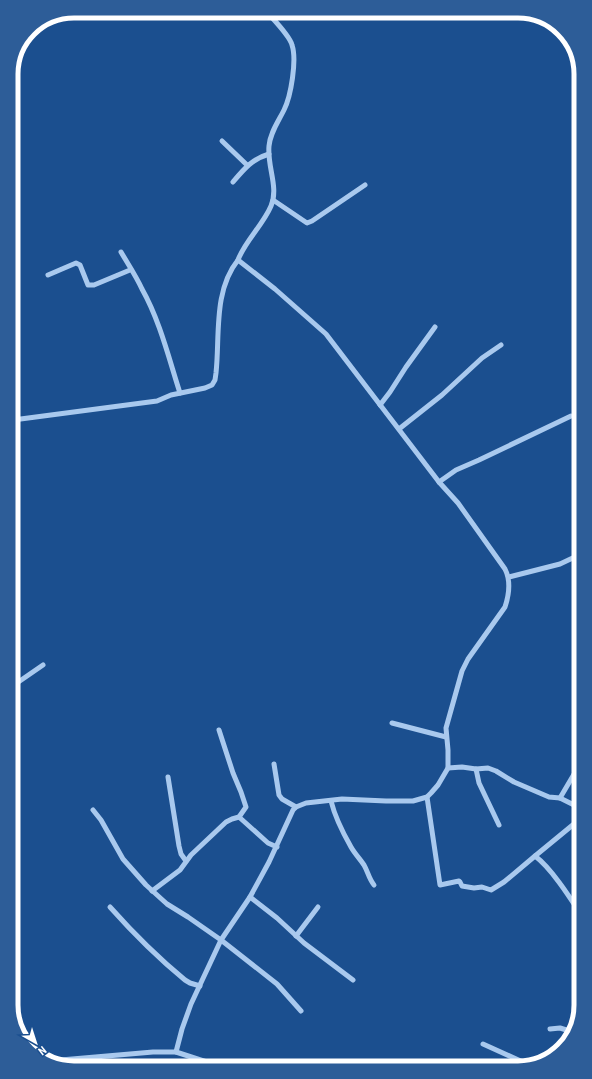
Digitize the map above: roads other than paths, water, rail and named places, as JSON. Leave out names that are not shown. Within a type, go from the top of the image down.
[{"type":"street","points":[[18,419],[157,401],[171,394],[205,388],[212,385],[215,380],[221,302],[228,276],[248,242],[271,208],[275,190],[269,145],[276,123],[288,99],[293,73],[293,45],[272,18]]},
{"type":"street","points":[[222,141],[247,165]]},
{"type":"street","points":[[233,182],[247,165],[269,154]]},
{"type":"street","points":[[273,200],[307,223],[365,185]]},
{"type":"street","points":[[121,252],[142,289],[155,318],[180,393]]},
{"type":"street","points":[[176,1052],[191,1004],[221,940],[250,897],[277,847],[290,814],[296,807],[306,804],[342,800],[386,802],[413,801],[427,797],[438,785],[448,768],[446,728],[462,671],[468,659],[505,607],[508,598],[509,577],[505,569],[458,503],[439,482],[326,334],[275,288],[238,260]]},
{"type":"street","points":[[48,275],[76,263],[80,265],[88,285],[94,285],[130,270]]},
{"type":"street","points":[[380,405],[435,327]]},
{"type":"street","points":[[399,429],[442,395],[482,358],[501,345]]},
{"type":"street","points":[[439,482],[456,470],[571,416]]},
{"type":"street","points":[[509,577],[560,564],[574,557]]},
{"type":"street","points":[[18,682],[43,665]]},
{"type":"street","points":[[392,723],[446,737]]},
{"type":"street","points":[[152,891],[180,870],[186,862],[226,822],[239,817],[246,807],[233,774],[219,730]]},
{"type":"street","points":[[274,764],[279,795],[282,799],[296,807]]},
{"type":"street","points":[[448,768],[488,768],[514,782],[549,797],[560,798],[574,805]]},
{"type":"street","points":[[476,769],[479,783],[498,825]]},
{"type":"street","points":[[560,798],[574,774]]},
{"type":"street","points":[[168,777],[179,846],[181,854],[186,862]]},
{"type":"street","points":[[427,797],[440,885],[459,881],[462,886],[482,887],[491,890],[504,882],[574,824]]},
{"type":"street","points":[[331,801],[334,812],[351,848],[364,866],[369,879],[374,885]]},
{"type":"street","points":[[93,810],[101,820],[123,859],[152,891],[167,904],[221,940],[276,984],[302,1011]]},
{"type":"street","points":[[239,817],[268,843],[277,847]]},
{"type":"street","points":[[535,856],[552,874],[574,905]]},
{"type":"street","points":[[250,897],[264,907],[314,952],[353,980]]},
{"type":"street","points":[[110,907],[152,952],[185,980],[200,986]]},
{"type":"street","points":[[296,936],[318,907]]},
{"type":"street","points":[[550,1029],[560,1028],[568,1030]]},
{"type":"street","points":[[483,1044],[520,1061]]},
{"type":"street","points":[[63,1060],[153,1052],[176,1052],[204,1061]]}]
